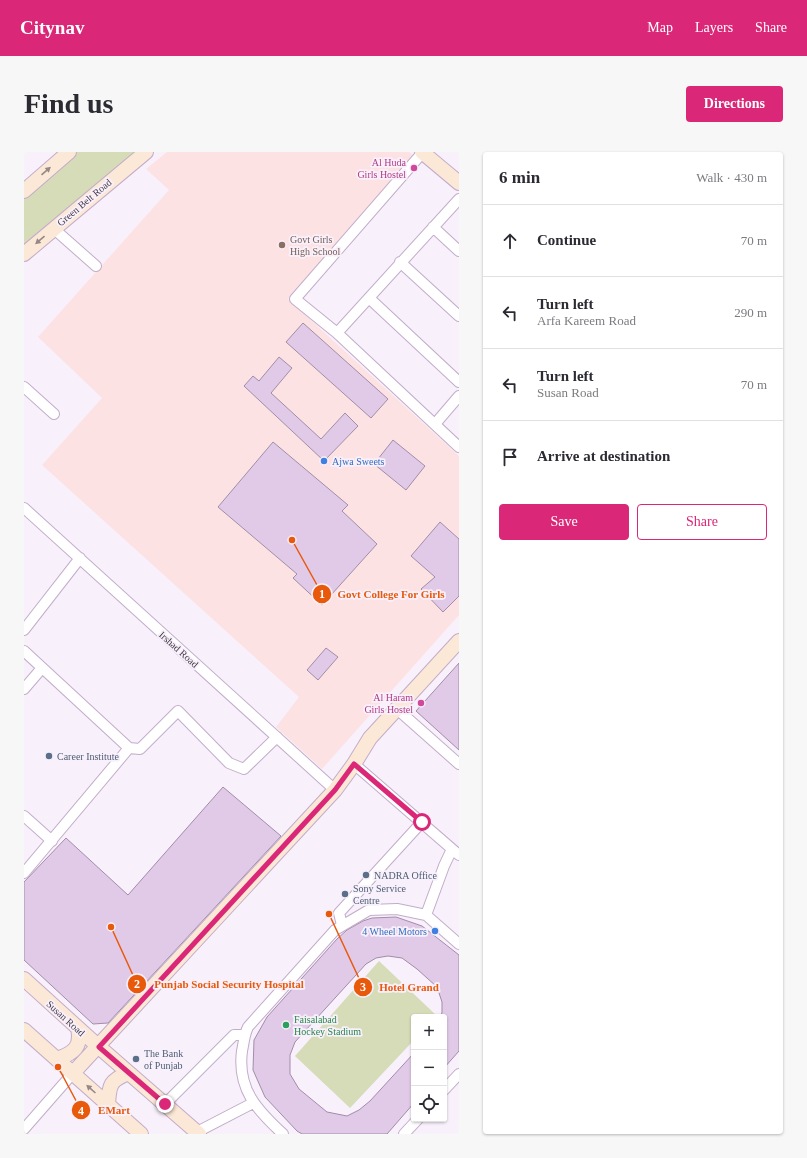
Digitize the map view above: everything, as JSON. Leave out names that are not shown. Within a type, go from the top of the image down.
[{"type":"street","points":[[24,191],[69,152]]},
{"type":"street","name":"Green Belt Road","points":[[24,254],[53,228],[146,152]]},
{"type":"street","points":[[459,183],[422,152],[295,298],[337,333],[459,447]]},
{"type":"street","points":[[337,333],[400,262],[459,199]]},
{"type":"street","points":[[433,227],[459,251]]},
{"type":"street","points":[[53,228],[96,266]]},
{"type":"street","points":[[400,262],[459,316]]},
{"type":"street","points":[[369,298],[459,382]]},
{"type":"street","points":[[24,387],[54,414]]},
{"type":"street","points":[[434,424],[459,396]]},
{"type":"street","name":"Irshad Road","points":[[24,508],[335,790]]},
{"type":"street","points":[[25,625],[80,558]]},
{"type":"street","points":[[24,1129],[73,1073],[99,1047],[335,790],[354,764],[370,738],[459,641]]},
{"type":"street","points":[[24,651],[129,748],[140,749],[178,710],[229,763],[244,769],[277,737]]},
{"type":"street","points":[[24,689],[42,668]]},
{"type":"street","points":[[397,709],[459,764]]},
{"type":"street","points":[[24,873],[129,748]]},
{"type":"street","points":[[354,764],[456,852],[444,866],[426,915]]},
{"type":"street","points":[[24,816],[52,841]]},
{"type":"street","points":[[342,925],[339,913],[422,822]]},
{"type":"street","points":[[283,1134],[265,1118],[247,1093],[243,1080],[241,1060],[245,1034],[248,1027],[335,930],[368,910],[397,909],[426,915],[459,944]]},
{"type":"street","name":"Susan Road","points":[[24,980],[198,1133]]},
{"type":"street","points":[[57,1059],[68,1055],[76,1048],[80,1037],[78,1028]]},
{"type":"street","points":[[24,1030],[141,1134]]},
{"type":"street","points":[[165,1104],[234,1034],[245,1034]]},
{"type":"street","points":[[108,1105],[109,1091],[112,1082],[117,1077],[129,1073]]},
{"type":"street","points":[[447,1087],[459,1074]]},
{"type":"street","points":[[198,1133],[253,1103]]},
{"type":"street","points":[[404,1134],[415,1122]]},
{"type":"shaded area","points":[[167,152],[409,152],[413,155],[288,299],[459,456],[459,615],[322,769],[276,727],[299,697],[42,465],[102,398],[38,337],[169,190],[146,169]]},
{"type":"green space","points":[[77,152],[134,152],[24,246],[24,198]]},
{"type":"green space","points":[[379,961],[435,1014],[411,1014],[411,1043],[350,1108],[295,1056]]},
{"type":"building","points":[[303,323],[388,399],[371,418],[286,342]]},
{"type":"building","points":[[279,357],[292,368],[271,393],[321,439],[345,413],[358,426],[324,461],[244,386],[253,376],[259,381]]},
{"type":"building","points":[[393,440],[425,466],[406,490],[374,464]]},
{"type":"building","points":[[273,442],[348,505],[342,511],[377,544],[322,605],[293,578],[297,574],[218,507]]},
{"type":"building","points":[[440,522],[459,539],[459,596],[443,612],[421,589],[435,577],[411,556]]},
{"type":"building","points":[[326,648],[338,657],[318,680],[307,670]]},
{"type":"building","points":[[459,663],[459,750],[416,711]]},
{"type":"building","points":[[223,787],[281,836],[108,1023],[93,1024],[24,960],[24,882],[66,838],[128,895]]},
{"type":"building","name":"Faisalabad Hockey Stadium","points":[[396,917],[422,926],[459,955],[459,1051],[447,1065],[447,1014],[442,1014],[442,1002],[437,987],[402,958],[388,956],[376,958],[366,964],[295,1042],[290,1055],[290,1074],[299,1089],[327,1112],[347,1116],[359,1110],[370,1101],[411,1056],[411,1106],[387,1134],[302,1134],[297,1131],[265,1097],[253,1070],[254,1040],[267,1017],[337,939],[347,930],[372,918]]},
{"type":"place","name":"Al Huda Girls Hostel","points":[[414,168]]},
{"type":"place","name":"Govt Girls High School","points":[[282,245]]},
{"type":"place","name":"Ajwa Sweets","points":[[324,461]]},
{"type":"place","name":"Govt College For Girls","points":[[292,540]]},
{"type":"place","name":"Al Haram Girls Hostel","points":[[421,703]]},
{"type":"place","name":"Career Institute","points":[[49,756]]},
{"type":"place","name":"NADRA Office","points":[[366,875]]},
{"type":"place","name":"Sony Service Centre","points":[[345,894]]},
{"type":"place","name":"Hotel Grand","points":[[329,914]]},
{"type":"place","name":"Punjab Social Security Hospital","points":[[111,927]]},
{"type":"place","name":"4 Wheel Motors","points":[[435,931]]},
{"type":"place","name":"Faisalabad Hockey Stadium","points":[[286,1025]]},
{"type":"place","name":"The Bank of Punjab","points":[[136,1059]]},
{"type":"place","name":"EMart","points":[[58,1067]]},
{"type":"route","points":[[165,1104],[99,1047],[335,790],[354,764],[422,822]]}]
